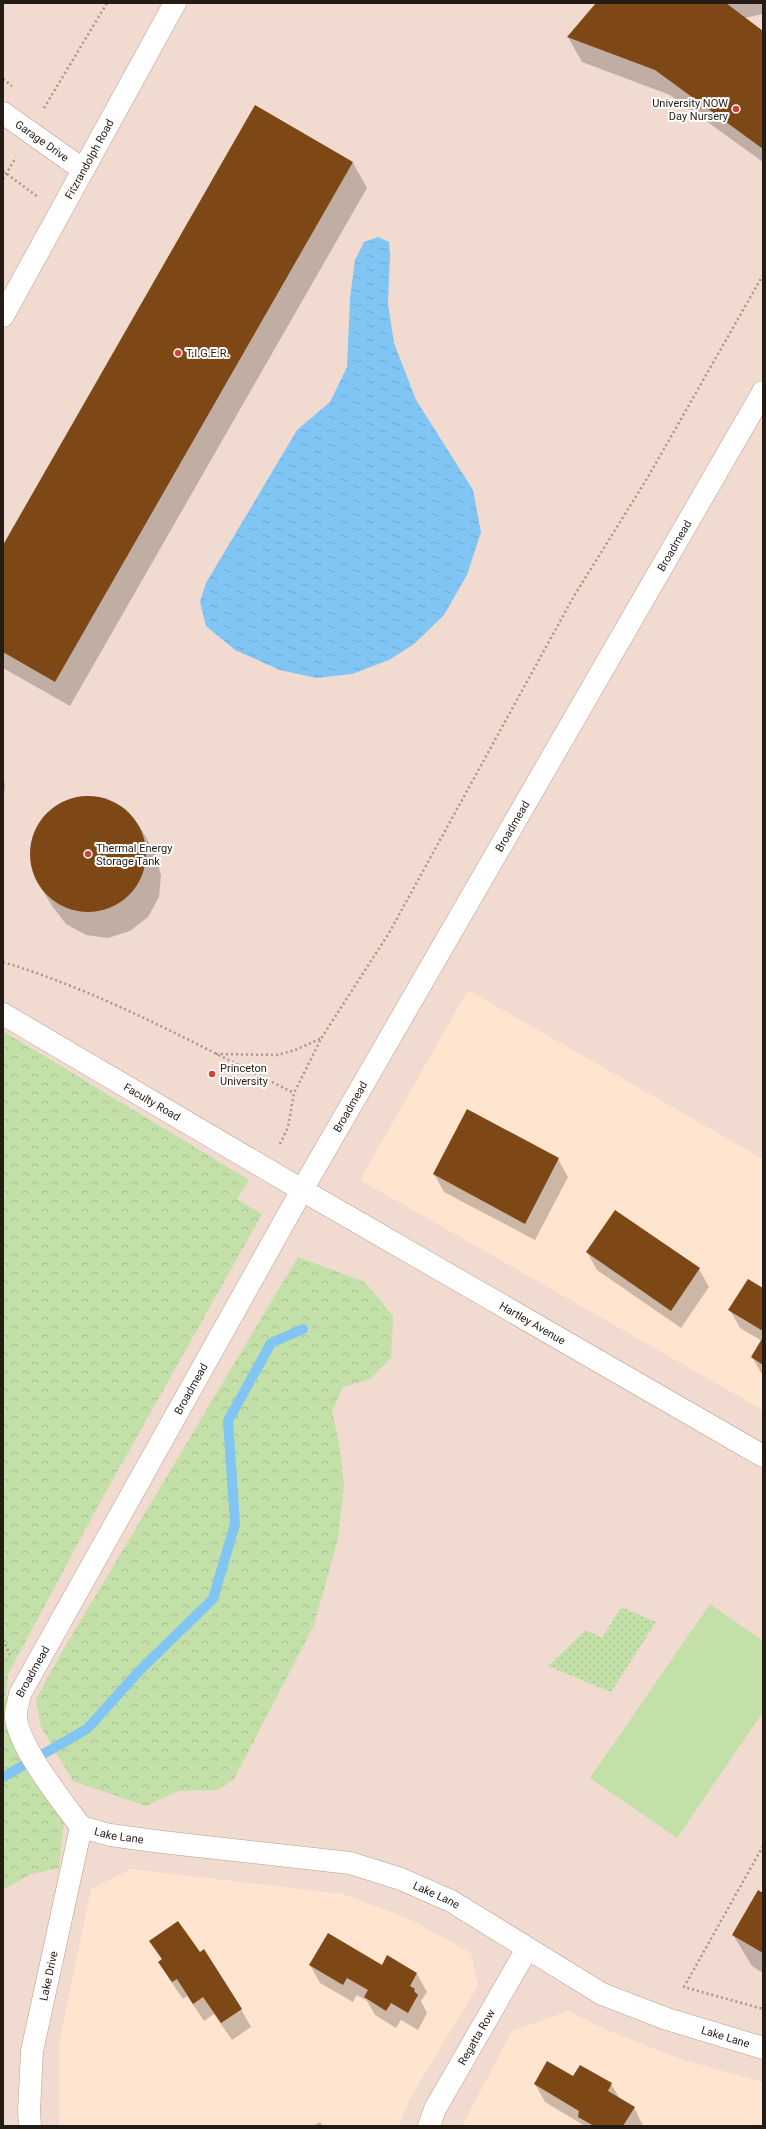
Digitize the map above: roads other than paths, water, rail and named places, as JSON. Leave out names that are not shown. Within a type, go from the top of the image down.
[{"type":"street","name":"Fitzrandolph Road","points":[[3,316],[82,169],[175,3]]},
{"type":"street","name":"Garage Drive","points":[[3,113],[82,169]]},
{"type":"street","name":"Broadmead","points":[[81,1827],[52,1788],[21,1736],[16,1717],[20,1694],[302,1190],[763,392]]},
{"type":"street","name":"Faculty Road","points":[[3,1014],[302,1190]]},
{"type":"street","name":"Hartley Avenue","points":[[302,1190],[763,1456]]},
{"type":"street","name":"Lake Lane","points":[[81,1827],[117,1836],[350,1863],[401,1879],[451,1901],[602,1994],[667,2018],[763,2048]]},
{"type":"street","name":"Lake Drive","points":[[30,2126],[29,2111],[32,2051],[81,1827]]},
{"type":"street","name":"Regatta Row","points":[[429,2126],[435,2109],[527,1949]]},
{"type":"water","points":[[378,237],[389,242],[390,255],[388,304],[394,343],[416,400],[473,490],[481,532],[467,575],[444,615],[414,644],[389,660],[352,674],[316,678],[280,670],[235,650],[206,626],[200,602],[206,583],[297,430],[330,402],[347,367],[350,298],[355,260],[364,242]]},
{"type":"waterway","points":[[3,1777],[87,1729],[141,1669],[213,1599],[235,1524],[228,1421],[271,1343],[303,1329]]},
{"type":"place","name":"University NOW Day Nursery","points":[[736,109]]},
{"type":"place","name":"T.I.G.E.R.","points":[[178,353]]},
{"type":"place","name":"Thermal Energy Storage Tank","points":[[88,854]]},
{"type":"place","name":"Princeton University","points":[[212,1074]]}]
